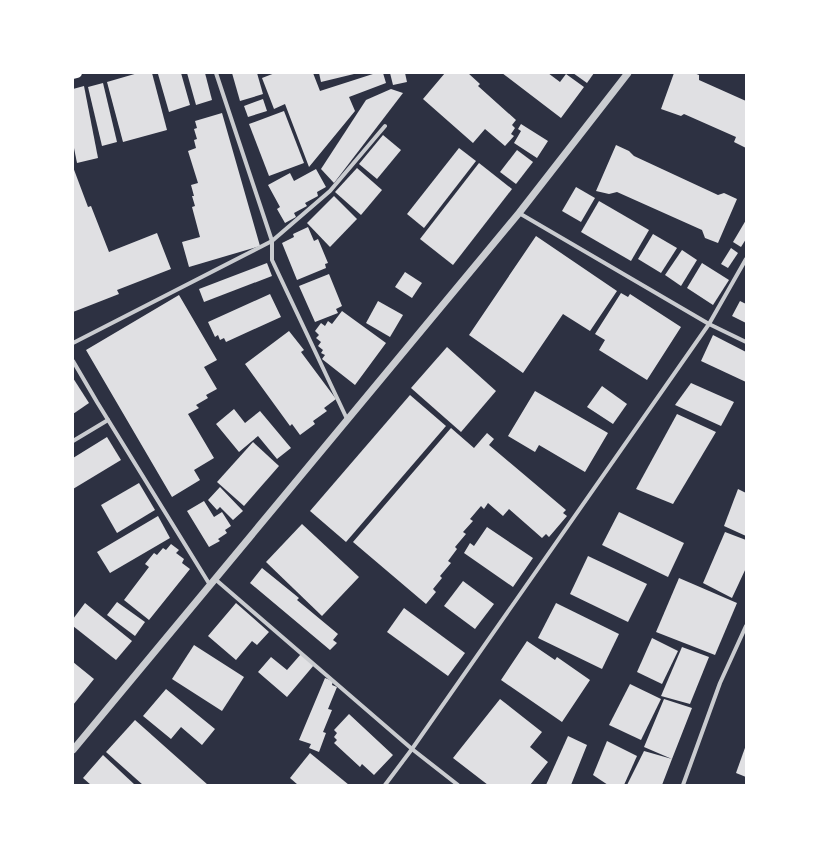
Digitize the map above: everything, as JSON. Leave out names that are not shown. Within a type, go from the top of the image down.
[{"type":"main road","points":[[73,74],[77,73]]},
{"type":"street","points":[[216,73],[272,241],[272,260],[347,419]]},
{"type":"street","points":[[73,750],[519,213],[628,73]]},
{"type":"street","points":[[73,343],[272,241],[330,191],[385,126]]},
{"type":"street","points":[[519,213],[709,324],[746,342]]},
{"type":"street","points":[[385,785],[412,749],[709,324],[746,259]]},
{"type":"street","points":[[73,361],[210,585]]},
{"type":"street","points":[[73,441],[108,420]]},
{"type":"street","points":[[215,578],[412,749],[458,785]]},
{"type":"street","points":[[683,785],[720,683],[746,626]]},
{"type":"building","points":[[138,73],[152,73],[167,130],[123,142],[107,82]]},
{"type":"building","points":[[181,73],[190,105],[169,112],[158,74]]},
{"type":"building","points":[[187,73],[205,73],[212,100],[196,105]]},
{"type":"building","points":[[232,73],[257,73],[263,94],[240,101]]},
{"type":"building","points":[[275,73],[313,73],[320,91],[376,73],[383,73],[386,83],[349,97],[355,111],[309,167],[285,104],[274,109],[262,78]]},
{"type":"building","points":[[319,73],[354,73],[354,74],[321,82]]},
{"type":"building","points":[[390,73],[405,73],[407,82],[393,85]]},
{"type":"building","points":[[445,73],[468,73],[480,84],[478,86],[516,120],[512,125],[515,128],[511,134],[514,136],[505,146],[485,129],[473,143],[423,99]]},
{"type":"building","points":[[502,73],[548,73],[560,82],[566,74],[584,87],[561,118]]},
{"type":"building","points":[[573,73],[594,73],[587,83]]},
{"type":"building","points":[[674,73],[694,73],[699,75],[699,80],[746,101],[746,148],[734,142],[736,137],[684,114],[681,116],[661,109]]},
{"type":"building","points":[[103,83],[117,142],[102,146],[88,87]]},
{"type":"building","points":[[84,86],[98,158],[77,163],[73,143],[73,89]]},
{"type":"building","points":[[391,89],[403,93],[334,183],[321,169],[366,100]]},
{"type":"building","points":[[263,99],[267,111],[248,117],[244,106]]},
{"type":"building","points":[[284,111],[304,163],[269,176],[249,124]]},
{"type":"building","points":[[222,113],[260,246],[189,267],[182,242],[200,237],[192,207],[195,206],[191,185],[198,183],[188,151],[196,148],[194,140],[197,139],[194,129],[197,128],[195,121]]},
{"type":"building","points":[[521,124],[548,141],[537,158],[514,143],[521,131],[518,129]]},
{"type":"building","points":[[383,135],[401,150],[377,179],[359,164]]},
{"type":"building","points":[[616,145],[629,151],[634,156],[718,195],[724,193],[737,199],[718,243],[705,238],[702,230],[617,192],[609,194],[596,191]]},
{"type":"building","points":[[459,148],[476,161],[424,228],[407,214]]},
{"type":"building","points":[[517,150],[533,162],[516,184],[500,172]]},
{"type":"building","points":[[479,163],[512,189],[453,265],[420,239]]},
{"type":"building","points":[[73,167],[88,207],[91,206],[109,252],[157,233],[171,269],[117,290],[119,294],[73,312]]},
{"type":"building","points":[[357,168],[382,190],[361,215],[335,192]]},
{"type":"building","points":[[316,169],[326,187],[317,192],[318,196],[305,203],[307,206],[294,213],[296,217],[285,223],[277,209],[280,207],[268,185],[290,173],[294,181]]},
{"type":"building","points":[[576,187],[595,198],[581,222],[562,211]]},
{"type":"building","points":[[334,196],[357,219],[330,247],[307,223]]},
{"type":"building","points":[[599,201],[649,230],[631,261],[581,232]]},
{"type":"building","points":[[746,220],[746,239],[741,247],[733,242]]},
{"type":"building","points":[[308,227],[314,241],[318,239],[328,263],[325,264],[326,268],[297,280],[282,243],[294,237],[293,234]]},
{"type":"building","points":[[653,234],[677,248],[661,273],[638,259]]},
{"type":"building","points":[[536,236],[617,291],[590,331],[563,314],[523,373],[469,335]]},
{"type":"building","points":[[731,248],[738,253],[728,268],[721,264]]},
{"type":"building","points":[[682,250],[697,260],[681,286],[665,275]]},
{"type":"building","points":[[267,263],[272,276],[204,302],[199,289]]},
{"type":"building","points":[[702,263],[729,280],[713,305],[687,288]]},
{"type":"building","points":[[405,272],[422,283],[412,298],[395,287]]},
{"type":"building","points":[[329,274],[342,306],[336,309],[338,313],[315,322],[299,286]]},
{"type":"building","points":[[621,293],[628,297],[630,294],[681,327],[647,380],[599,350],[605,340],[595,334]]},
{"type":"building","points":[[270,294],[281,317],[226,342],[224,338],[220,340],[218,335],[215,337],[208,322]]},
{"type":"building","points":[[179,295],[217,360],[204,367],[217,389],[206,395],[208,398],[196,405],[199,408],[188,414],[214,458],[194,470],[200,480],[172,497],[86,350]]},
{"type":"building","points":[[378,301],[403,315],[390,337],[366,323]]},
{"type":"building","points":[[740,301],[746,304],[746,323],[732,316]]},
{"type":"building","points":[[342,311],[386,343],[355,385],[322,359],[325,355],[321,353],[323,350],[318,346],[321,342],[316,338],[319,335],[315,331],[321,323],[325,326],[328,321],[332,324]]},
{"type":"building","points":[[289,331],[304,350],[301,352],[336,399],[324,408],[327,411],[313,421],[315,424],[300,435],[292,424],[290,426],[245,364]]},
{"type":"building","points":[[713,335],[746,352],[746,382],[701,361]]},
{"type":"building","points":[[447,347],[496,391],[461,432],[411,388]]},
{"type":"building","points":[[73,378],[89,403],[73,414]]},
{"type":"building","points":[[691,383],[734,402],[721,426],[675,405]]},
{"type":"building","points":[[602,386],[627,404],[613,424],[587,407]]},
{"type":"building","points":[[535,391],[608,433],[585,472],[539,445],[535,452],[508,436]]},
{"type":"building","points":[[410,395],[446,426],[346,542],[310,511]]},
{"type":"building","points":[[234,409],[245,423],[260,411],[291,448],[277,459],[258,436],[239,452],[216,424]]},
{"type":"building","points":[[677,414],[716,432],[673,504],[636,489]]},
{"type":"building","points":[[451,428],[474,448],[487,433],[494,439],[489,445],[566,510],[563,513],[567,516],[549,537],[546,534],[542,538],[509,509],[503,516],[488,503],[484,509],[481,506],[470,519],[473,521],[463,532],[466,534],[455,547],[457,549],[448,561],[451,563],[440,576],[442,578],[433,589],[436,592],[426,604],[353,542]]},
{"type":"building","points":[[107,437],[121,460],[73,489],[73,458]]},
{"type":"building","points":[[253,442],[279,466],[244,506],[217,482]]},
{"type":"building","points":[[139,483],[155,510],[117,533],[101,505]]},
{"type":"building","points":[[220,487],[243,511],[233,520],[220,507],[217,510],[208,500]]},
{"type":"building","points":[[738,489],[746,493],[746,536],[724,526]]},
{"type":"building","points":[[204,501],[214,517],[222,512],[231,526],[225,530],[227,533],[218,539],[220,541],[209,547],[187,511]]},
{"type":"building","points":[[619,512],[684,543],[668,577],[602,545]]},
{"type":"building","points":[[158,516],[170,538],[110,573],[97,552]]},
{"type":"building","points":[[302,524],[359,577],[322,616],[266,562]]},
{"type":"building","points":[[487,527],[533,558],[513,587],[464,553],[470,543],[474,546]]},
{"type":"building","points":[[725,532],[746,540],[746,568],[732,598],[703,583]]},
{"type":"building","points":[[171,544],[179,550],[176,553],[184,559],[182,563],[190,569],[149,620],[124,600],[149,567],[145,564],[154,553],[157,555],[163,548],[166,550]]},
{"type":"building","points":[[588,556],[647,584],[628,622],[570,594]]},
{"type":"building","points":[[262,568],[299,598],[297,600],[338,634],[333,640],[337,643],[330,650],[250,583]]},
{"type":"building","points":[[679,578],[737,603],[715,655],[656,632]]},
{"type":"building","points":[[463,581],[494,604],[475,629],[444,606]]},
{"type":"building","points":[[117,602],[145,622],[135,636],[107,615]]},
{"type":"building","points":[[85,603],[132,641],[116,660],[73,626],[73,619]]},
{"type":"building","points":[[236,603],[269,632],[257,645],[252,641],[236,660],[208,636]]},
{"type":"building","points":[[556,603],[619,634],[602,669],[538,638]]},
{"type":"building","points":[[404,608],[465,653],[448,676],[387,632]]},
{"type":"building","points":[[652,638],[678,651],[662,684],[637,672]]},
{"type":"building","points":[[527,641],[555,660],[557,657],[590,680],[562,722],[501,680]]},
{"type":"building","points":[[194,645],[244,677],[222,711],[172,679]]},
{"type":"building","points":[[682,647],[709,657],[690,704],[661,696]]},
{"type":"building","points":[[301,654],[314,665],[287,697],[258,672],[271,657],[287,670]]},
{"type":"building","points":[[73,662],[94,679],[73,705]]},
{"type":"building","points":[[325,678],[333,681],[332,685],[337,687],[328,709],[332,710],[323,732],[326,733],[319,752],[309,748],[311,744],[299,740]]},
{"type":"building","points":[[630,684],[661,699],[641,740],[609,725]]},
{"type":"building","points":[[166,689],[215,729],[202,745],[181,727],[171,739],[143,716]]},
{"type":"building","points":[[500,699],[542,732],[530,747],[548,762],[530,785],[488,785],[453,758]]},
{"type":"building","points":[[664,699],[692,708],[672,759],[644,747]]},
{"type":"building","points":[[349,714],[393,755],[374,775],[362,764],[360,767],[334,743],[337,740],[334,737],[337,733],[334,730]]},
{"type":"building","points":[[135,720],[208,785],[143,785],[106,752]]},
{"type":"building","points":[[568,736],[587,745],[571,785],[546,785]]},
{"type":"building","points":[[607,741],[637,756],[624,785],[608,785],[593,775]]},
{"type":"building","points":[[746,745],[746,777],[736,773]]},
{"type":"building","points":[[644,751],[672,759],[662,785],[627,785]]},
{"type":"building","points":[[310,753],[349,785],[298,785],[290,778]]},
{"type":"building","points":[[103,755],[135,785],[91,785],[83,778]]}]
